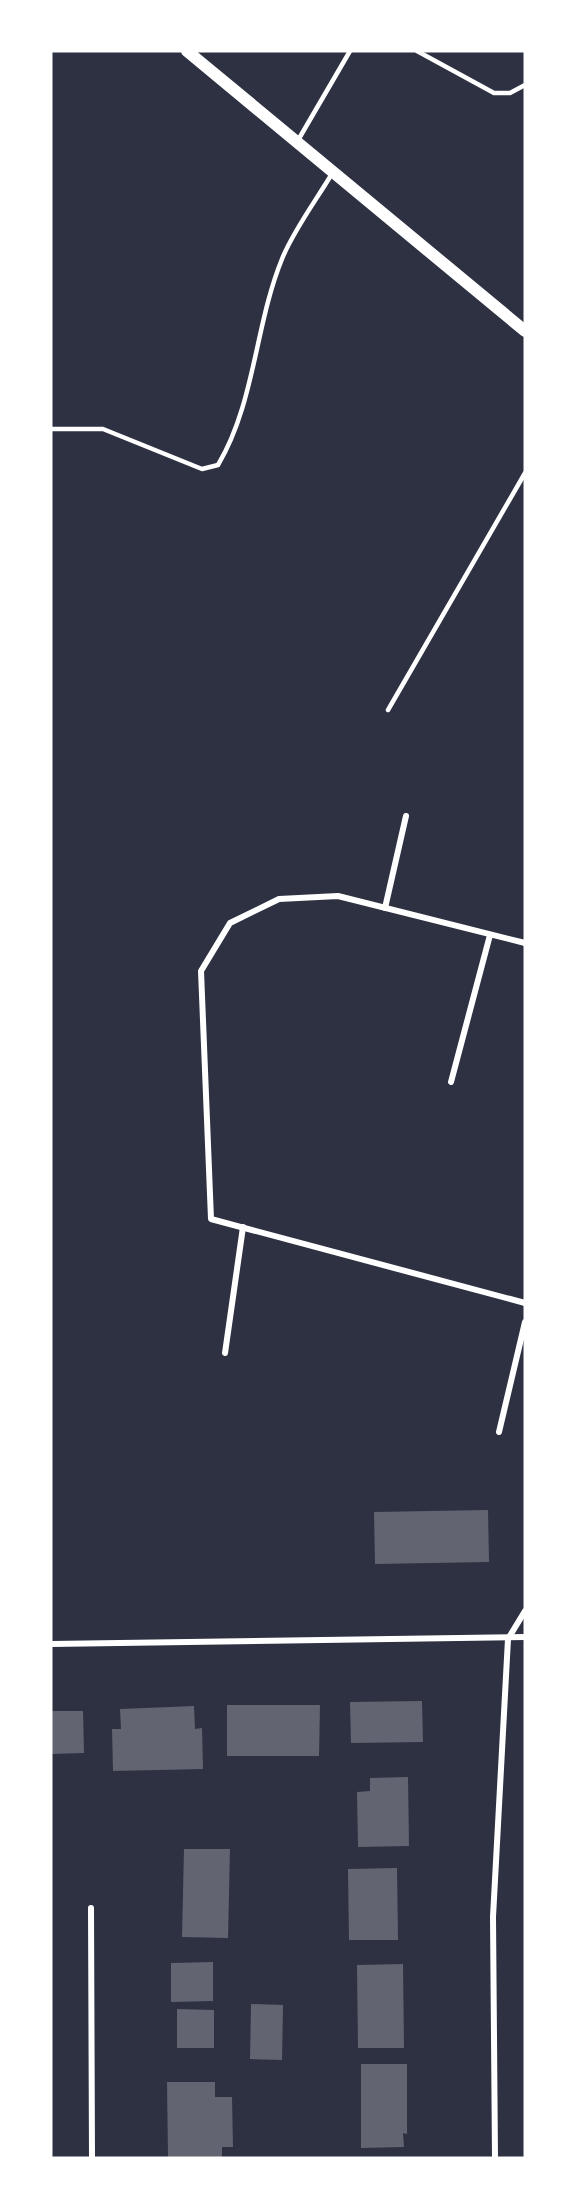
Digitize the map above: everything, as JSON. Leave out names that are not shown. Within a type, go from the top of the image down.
[{"type":"main road","points":[[187,51],[525,331]]},
{"type":"street","points":[[385,908],[406,816]]},
{"type":"street","points":[[525,944],[338,896],[279,899],[230,923],[201,971],[211,1219],[525,1303]]},
{"type":"street","points":[[451,1082],[490,935]]},
{"type":"street","points":[[225,1353],[243,1227]]},
{"type":"street","points":[[500,1432],[525,1323]]},
{"type":"street","points":[[495,2158],[493,1917],[508,1639],[525,1611]]},
{"type":"street","points":[[51,1644],[525,1638]]},
{"type":"street","points":[[91,1908],[92,2158]]},
{"type":"lane","points":[[297,142],[350,51]]},
{"type":"lane","points":[[417,51],[494,93],[510,93],[525,85]]},
{"type":"lane","points":[[51,429],[103,429],[202,469],[218,465],[228,448],[243,403],[282,259],[333,172]]},
{"type":"lane","points":[[388,710],[525,473]]},
{"type":"building","points":[[488,1510],[489,1562],[375,1564],[374,1512]]},
{"type":"building","points":[[422,1701],[423,1742],[351,1743],[350,1702]]},
{"type":"building","points":[[227,1705],[320,1705],[319,1756],[227,1756]]},
{"type":"building","points":[[194,1706],[195,1729],[202,1728],[203,1769],[113,1771],[112,1729],[121,1729],[120,1709]]},
{"type":"building","points":[[51,1711],[83,1711],[84,1753],[51,1754]]},
{"type":"building","points":[[408,1777],[409,1846],[358,1847],[357,1792],[370,1791],[370,1778]]},
{"type":"building","points":[[184,1849],[230,1849],[228,1938],[182,1937]]},
{"type":"building","points":[[397,1868],[398,1940],[349,1940],[348,1869]]},
{"type":"building","points":[[213,1962],[213,2001],[171,2002],[171,1963]]},
{"type":"building","points":[[403,1964],[404,2048],[358,2048],[357,1965]]},
{"type":"building","points":[[251,2004],[283,2005],[282,2060],[250,2059]]},
{"type":"building","points":[[177,2009],[214,2010],[214,2048],[177,2048]]},
{"type":"building","points":[[361,2064],[407,2064],[407,2134],[403,2133],[404,2147],[361,2148]]},
{"type":"building","points":[[167,2082],[215,2082],[215,2097],[232,2097],[233,2147],[222,2147],[222,2158],[168,2158]]}]
